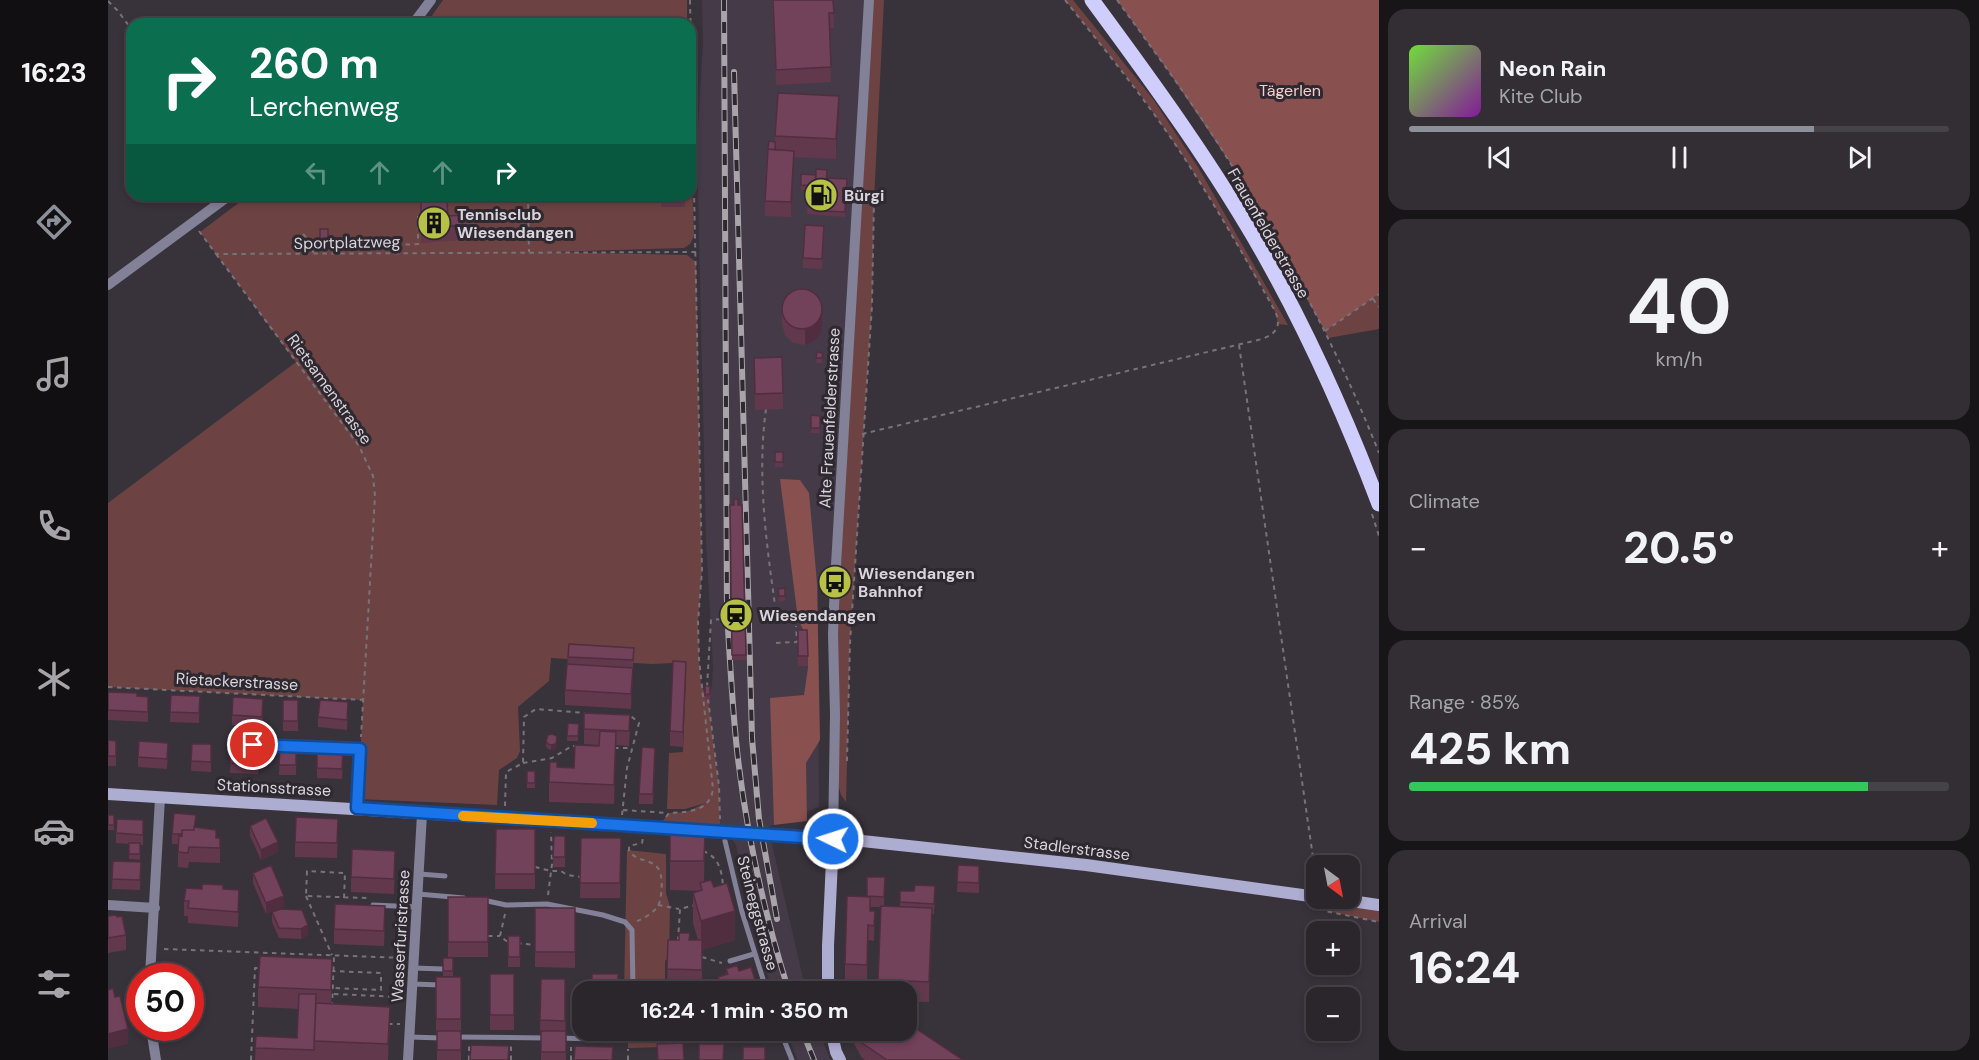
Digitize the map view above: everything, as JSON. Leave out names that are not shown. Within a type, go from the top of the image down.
[{"type":"main road","name":"Frauenfelderstrasse","points":[[1092,0],[1154,83],[1207,161],[1267,260],[1350,429],[1375,509]]},
{"type":"main road","name":"Stationsstrasse","points":[[108,794],[833,839]]},
{"type":"main road","name":"Stadlerstrasse","points":[[833,839],[1086,865],[1306,897]]},
{"type":"main road","points":[[828,981],[833,839]]},
{"type":"main road","name":"Stadlerstrasse","points":[[1360,902],[1379,905]]},
{"type":"main road","points":[[834,1041],[840,1060]]},
{"type":"street","points":[[418,18],[431,0]]},
{"type":"street","name":"Alte Frauenfelderstrasse","points":[[833,839],[836,714],[833,634],[835,582],[869,0]]},
{"type":"street","points":[[108,285],[222,201]]},
{"type":"street","points":[[232,744],[360,749],[357,808]]},
{"type":"street","points":[[151,963],[160,798]]},
{"type":"street","name":"Wasserfuristrasse","points":[[408,1060],[422,814]]},
{"type":"street","points":[[108,906],[155,908]]},
{"type":"street","points":[[153,1041],[156,1060]]},
{"type":"lane","name":"Steineggstrasse","points":[[725,841],[763,981]]},
{"type":"lane","points":[[419,874],[445,876]]},
{"type":"lane","points":[[418,894],[471,898]]},
{"type":"lane","points":[[480,899],[506,905],[547,904],[603,915],[625,922],[632,930],[633,981]]},
{"type":"lane","points":[[373,905],[417,908]]},
{"type":"lane","points":[[729,961],[754,954]]},
{"type":"lane","points":[[414,963],[443,969]]},
{"type":"lane","points":[[412,984],[447,985]]},
{"type":"lane","points":[[410,1037],[571,1038]]},
{"type":"lane","points":[[784,1041],[792,1060]]},
{"type":"path","points":[[690,0],[690,18]]},
{"type":"path","points":[[862,434],[1239,345],[1274,333],[1278,324],[1275,311],[1211,200],[1171,137],[1138,91],[1065,0]]},
{"type":"path","points":[[1116,0],[1169,72],[1233,167],[1325,331],[1379,453]]},
{"type":"path","points":[[108,2],[126,22]]},
{"type":"path","points":[[847,768],[850,642],[872,305],[874,200]]},
{"type":"path","points":[[528,201],[529,252]]},
{"type":"path","points":[[623,810],[691,812],[702,807],[711,799],[713,786],[701,685],[698,631],[702,570],[695,201]]},
{"type":"path","points":[[394,254],[397,245],[418,244],[418,214],[426,214]]},
{"type":"path","points":[[193,223],[216,254]]},
{"type":"path","points":[[303,234],[312,243],[313,255]]},
{"type":"path","name":"Sportplatzweg","points":[[216,254],[697,252]]},
{"type":"path","name":"Rietsamenstrasse","points":[[216,254],[359,446],[373,476],[375,496],[360,749]]},
{"type":"path","points":[[1325,331],[1379,294]]},
{"type":"path","points":[[1373,299],[1379,307]]},
{"type":"path","points":[[1239,345],[1312,855]]},
{"type":"path","points":[[766,409],[763,433],[764,511],[775,604]]},
{"type":"path","points":[[1375,509],[1379,536]]},
{"type":"path","points":[[707,691],[711,620],[722,620]]},
{"type":"path","points":[[776,643],[796,642],[796,626]]},
{"type":"path","points":[[701,685],[707,684]]},
{"type":"path","name":"Rietackerstrasse","points":[[108,687],[364,700]]},
{"type":"path","points":[[708,699],[719,786],[720,824]]},
{"type":"path","points":[[523,763],[524,717],[536,709],[595,714]]},
{"type":"path","points":[[618,825],[623,810],[627,768],[639,723],[631,716],[619,716]]},
{"type":"path","points":[[504,818],[506,772],[523,763],[552,758],[572,746],[584,747]]},
{"type":"path","points":[[608,747],[632,748]]},
{"type":"path","points":[[713,786],[719,786]]},
{"type":"path","points":[[657,828],[669,813]]},
{"type":"path","points":[[547,904],[551,871],[551,832]]},
{"type":"path","points":[[632,930],[637,921],[647,916],[658,905],[662,884],[660,871],[656,865],[636,858],[629,850],[629,846],[642,843],[643,836]]},
{"type":"path","points":[[700,850],[711,855],[719,865],[724,896],[738,892]]},
{"type":"path","points":[[535,867],[581,877]]},
{"type":"path","points":[[332,1013],[333,956],[306,896],[307,871],[345,873],[344,898]]},
{"type":"path","points":[[306,896],[376,899]]},
{"type":"path","points":[[658,905],[684,909],[704,902]]},
{"type":"path","points":[[500,936],[506,905]]},
{"type":"path","points":[[680,909],[678,941],[684,947]]},
{"type":"path","points":[[1322,909],[1379,922]]},
{"type":"path","points":[[488,936],[500,936],[508,943],[535,945]]},
{"type":"path","points":[[152,949],[333,956],[414,963]]},
{"type":"path","points":[[701,957],[722,963],[729,961]]},
{"type":"path","points":[[722,963],[724,971]]},
{"type":"path","points":[[251,1060],[255,968],[266,968]]},
{"type":"path","points":[[322,970],[381,973],[381,990],[333,988]]},
{"type":"path","points":[[333,994],[412,997]]},
{"type":"path","points":[[388,1024],[410,1025]]},
{"type":"path","points":[[917,1032],[923,1036]]},
{"type":"path","points":[[469,1037],[469,1060]]},
{"type":"path","points":[[511,1038],[511,1060]]},
{"type":"path","points":[[570,1060],[571,1038]]},
{"type":"path","points":[[628,1041],[628,1060]]},
{"type":"shaded area","points":[[443,0],[687,0],[687,18],[430,18]]},
{"type":"shaded area","points":[[702,0],[869,0],[835,582],[818,583],[819,807],[768,827],[804,981],[770,981],[758,946],[736,845],[720,823],[719,786],[708,699],[712,686],[713,667],[706,541],[697,147],[703,42]]},
{"type":"shaded area","points":[[869,0],[884,0],[874,200],[872,305],[850,643],[846,802],[841,795],[833,766],[833,634]]},
{"type":"shaded area","points":[[1065,0],[1073,0],[1153,99],[1198,167],[1288,325],[1278,324],[1268,297],[1174,142],[1145,101]]},
{"type":"shaded area","points":[[241,201],[693,201],[694,236],[690,244],[684,248],[549,252],[687,255],[696,262],[702,570],[698,622],[699,659],[701,685],[708,699],[719,786],[722,833],[657,828],[669,813],[686,812],[706,803],[685,809],[667,809],[669,753],[683,752],[685,671],[673,663],[652,664],[551,658],[549,681],[518,707],[520,751],[517,758],[499,770],[497,805],[358,799],[363,700],[108,687],[108,503],[296,362],[200,232]]},
{"type":"shaded area","points":[[1379,294],[1379,329],[1328,338],[1325,331]]},
{"type":"shaded area","points":[[627,850],[666,854],[666,893],[670,907],[669,957],[665,961],[665,981],[624,981]]},
{"type":"shaded area","points":[[1360,901],[1379,903],[1379,922],[1322,910],[1360,909]]},
{"type":"shaded area","points":[[628,1041],[667,1041],[667,1047],[628,1048]]},
{"type":"shaded area","points":[[790,1041],[823,1041],[830,1060],[798,1060]]},
{"type":"green space","name":"Tägerlen","points":[[1117,0],[1379,0],[1379,294],[1325,331],[1233,167]]},
{"type":"green space","points":[[780,479],[800,480],[809,493],[817,583],[820,740],[806,763],[807,821],[774,825],[770,698],[804,695],[808,668],[808,640],[798,619]]},
{"type":"building","points":[[773,0],[833,0],[834,13],[829,13],[831,67],[776,70]]},
{"type":"building","points":[[778,93],[839,96],[836,139],[775,136]]},
{"type":"building","points":[[769,141],[775,142],[775,150],[768,149]]},
{"type":"building","points":[[768,149],[794,151],[791,202],[765,201]]},
{"type":"building","points":[[816,169],[827,170],[825,205],[807,204],[808,189],[815,190]]},
{"type":"building","points":[[801,174],[816,175],[815,186],[801,185]]},
{"type":"building","points":[[827,178],[847,179],[845,212],[825,211]]},
{"type":"building","points":[[447,201],[448,216],[462,215],[462,225],[421,228],[421,202]]},
{"type":"building","points":[[805,225],[824,226],[822,259],[803,258]]},
{"type":"building","points":[[320,229],[328,229],[328,240],[320,240]]},
{"type":"building","points":[[802,289],[810,290],[816,295],[821,301],[821,317],[816,323],[810,328],[802,329],[794,328],[788,323],[783,317],[782,309],[783,301],[788,295],[794,290]]},
{"type":"building","points":[[817,352],[823,353],[822,358],[816,358]]},
{"type":"building","points":[[782,357],[783,393],[755,394],[754,358]]},
{"type":"building","points":[[811,415],[820,416],[820,428],[811,428]]},
{"type":"building","points":[[775,452],[783,452],[783,462],[775,462]]},
{"type":"building","points":[[734,499],[738,499],[738,505],[742,505],[746,655],[732,655],[730,505],[734,505]]},
{"type":"building","points":[[785,588],[785,596],[779,596],[778,589]]},
{"type":"building","points":[[798,630],[807,630],[808,656],[798,656]]},
{"type":"building","points":[[569,644],[634,648],[633,660],[568,657]]},
{"type":"building","points":[[673,661],[686,662],[683,732],[670,731]]},
{"type":"building","points":[[567,664],[633,668],[631,694],[565,690]]},
{"type":"building","points":[[705,686],[710,686],[710,694],[705,695]]},
{"type":"building","points":[[108,692],[137,693],[137,696],[148,697],[148,712],[108,710]]},
{"type":"building","points":[[171,695],[200,696],[199,713],[170,712]]},
{"type":"building","points":[[233,697],[263,699],[262,717],[232,715]]},
{"type":"building","points":[[283,700],[298,700],[298,721],[283,721]]},
{"type":"building","points":[[320,700],[348,702],[347,720],[318,717]]},
{"type":"building","points":[[584,713],[630,715],[629,731],[584,729]]},
{"type":"building","points":[[568,723],[579,724],[578,736],[567,736]]},
{"type":"building","points":[[600,731],[616,732],[614,785],[549,782],[550,762],[557,762],[557,767],[574,768],[575,745],[599,746]]},
{"type":"building","points":[[548,735],[557,736],[556,744],[551,745],[546,741]]},
{"type":"building","points":[[108,740],[116,741],[116,756],[108,756]]},
{"type":"building","points":[[139,741],[168,743],[167,759],[138,757]]},
{"type":"building","points":[[192,744],[211,744],[211,762],[191,761]]},
{"type":"building","points":[[231,746],[259,747],[258,764],[230,763]]},
{"type":"building","points":[[280,747],[296,747],[296,765],[279,765]]},
{"type":"building","points":[[642,747],[655,748],[653,794],[639,794]]},
{"type":"building","points":[[317,749],[343,750],[342,769],[317,768]]},
{"type":"building","points":[[527,771],[535,771],[535,783],[527,783]]},
{"type":"building","points":[[174,813],[196,815],[194,830],[182,830],[182,834],[172,834]]},
{"type":"building","points":[[108,815],[114,815],[114,825],[108,825]]},
{"type":"building","points":[[296,817],[338,819],[337,843],[295,842]]},
{"type":"building","points":[[266,818],[278,842],[261,850],[250,826]]},
{"type":"building","points":[[117,819],[143,820],[143,835],[116,833]]},
{"type":"building","points":[[682,825],[693,825],[693,832],[705,832],[704,861],[670,861],[670,832],[682,832]]},
{"type":"building","points":[[194,827],[216,830],[216,838],[220,838],[220,848],[189,847],[188,853],[178,852],[179,835],[182,836],[182,830],[194,830]]},
{"type":"building","points":[[496,829],[535,829],[535,874],[495,874]]},
{"type":"building","points":[[554,836],[565,836],[565,857],[553,857]]},
{"type":"building","points":[[581,838],[621,838],[620,883],[580,883]]},
{"type":"building","points":[[129,843],[140,843],[140,854],[129,854]]},
{"type":"building","points":[[352,849],[395,851],[394,879],[351,877]]},
{"type":"building","points":[[113,861],[141,862],[140,880],[112,879]]},
{"type":"building","points":[[271,865],[284,896],[266,903],[253,873]]},
{"type":"building","points":[[958,865],[979,866],[979,883],[957,882]]},
{"type":"building","points":[[867,877],[885,877],[884,897],[867,896]]},
{"type":"building","points":[[711,880],[714,887],[727,883],[735,911],[701,921],[693,893],[702,890],[700,883]]},
{"type":"building","points":[[202,884],[223,885],[223,889],[239,890],[238,912],[188,908],[189,901],[184,901],[186,888],[202,889]]},
{"type":"building","points":[[915,885],[935,886],[934,904],[900,902],[900,891],[914,891]]},
{"type":"building","points":[[847,896],[870,897],[870,911],[875,911],[874,926],[868,925],[867,965],[845,964]]},
{"type":"building","points":[[448,897],[488,897],[488,942],[448,942]]},
{"type":"building","points":[[335,904],[385,906],[384,931],[334,929]]},
{"type":"building","points":[[881,906],[932,908],[929,982],[878,980]]},
{"type":"building","points":[[535,908],[575,908],[575,952],[535,952]]},
{"type":"building","points":[[281,909],[302,910],[308,925],[301,929],[279,928],[272,912]]},
{"type":"building","points":[[116,915],[117,917],[122,916],[126,935],[108,938],[108,916]]},
{"type":"building","points":[[679,933],[690,933],[689,940],[702,940],[702,970],[667,969],[668,940],[679,940]]},
{"type":"building","points":[[508,936],[520,936],[520,957],[508,957]]},
{"type":"building","points":[[260,956],[332,959],[331,990],[258,987]]},
{"type":"building","points":[[443,958],[453,958],[453,971],[443,971]]},
{"type":"building","points":[[737,965],[739,971],[751,967],[755,981],[719,981],[718,977],[728,974],[726,969]]},
{"type":"building","points":[[490,974],[514,974],[514,1015],[490,1015]]},
{"type":"building","points":[[592,974],[618,974],[618,981],[592,981]]},
{"type":"building","points":[[436,977],[461,977],[461,1019],[436,1019]]},
{"type":"building","points":[[541,979],[565,979],[565,1021],[540,1020]]},
{"type":"building","points":[[113,988],[115,997],[120,996],[126,1030],[108,1034],[108,990]]},
{"type":"building","points":[[299,994],[316,994],[314,1050],[255,1048],[256,1036],[297,1038]]},
{"type":"building","points":[[316,1003],[390,1007],[388,1044],[314,1041]]},
{"type":"building","points":[[917,1029],[963,1060],[887,1060],[861,1041],[917,1041]]},
{"type":"building","points":[[437,1031],[461,1031],[461,1050],[437,1050]]},
{"type":"building","points":[[541,1031],[566,1031],[566,1052],[541,1052]]},
{"type":"building","points":[[683,1043],[684,1060],[658,1060],[657,1044]]},
{"type":"building","points":[[699,1044],[724,1044],[723,1060],[699,1060]]},
{"type":"building","points":[[471,1045],[509,1046],[508,1060],[470,1060]]},
{"type":"building","points":[[575,1046],[613,1047],[612,1060],[574,1060]]},
{"type":"building","points":[[743,1047],[765,1047],[765,1060],[743,1060]]},
{"type":"railway","points":[[724,0],[727,613],[731,682],[737,750],[751,842],[764,902],[786,981]]},
{"type":"railway","points":[[734,72],[752,738],[759,819],[777,919]]},
{"type":"railway","points":[[806,1041],[814,1060]]},
{"type":"slow traffic","points":[[463,816],[592,823]]},
{"type":"place","name":"Bürgi","points":[[821,195]]},
{"type":"place","name":"Tennisclub Wiesendangen","points":[[434,223]]},
{"type":"place","name":"Wiesendangen Bahnhof","points":[[835,582]]},
{"type":"place","name":"Wiesendangen","points":[[736,615]]},
{"type":"route","points":[[253,745],[360,749],[357,808],[833,839]]}]
